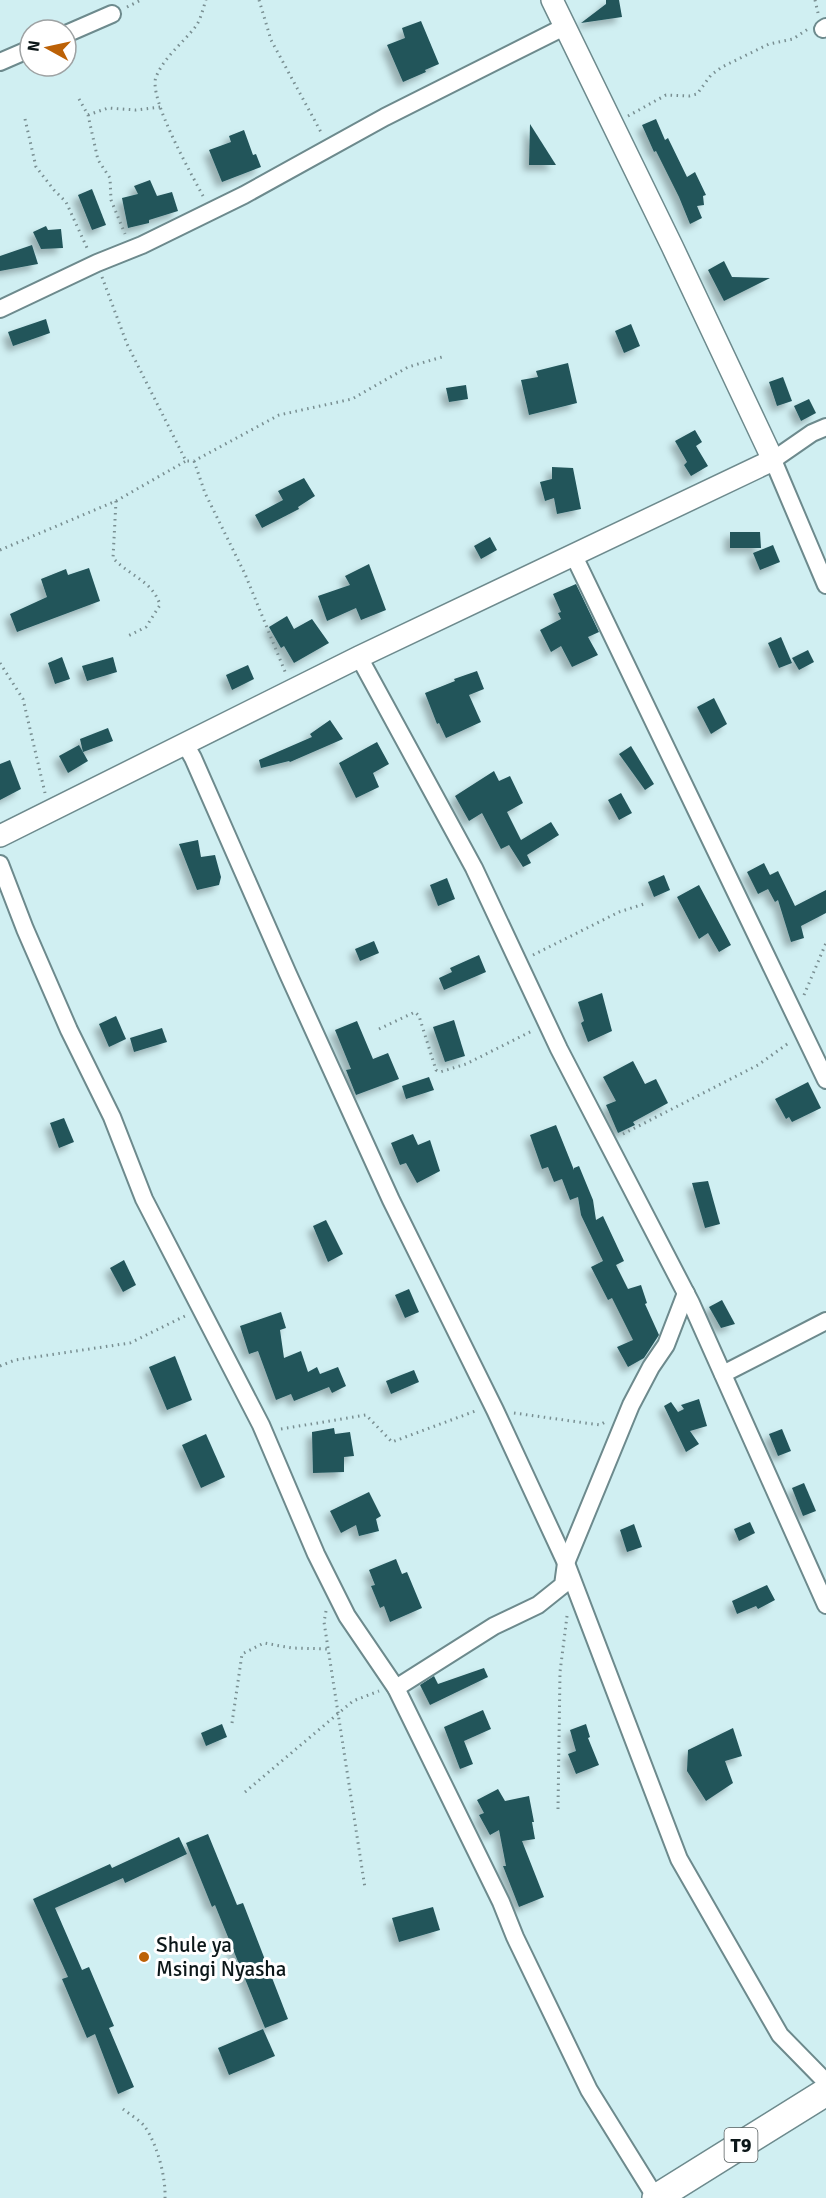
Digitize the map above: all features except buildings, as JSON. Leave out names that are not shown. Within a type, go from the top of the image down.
[{"type":"highway","name":"T9","points":[[656,2198],[826,2092]]},
{"type":"street","points":[[552,0],[773,460],[826,585]]},
{"type":"street","points":[[78,29],[112,14]]},
{"type":"street","points":[[0,309],[211,211],[385,117],[564,27]]},
{"type":"street","points":[[0,62],[18,54]]},
{"type":"street","points":[[0,837],[359,657],[773,460],[812,433],[826,428]]},
{"type":"street","points":[[573,554],[826,1080]]},
{"type":"street","points":[[359,657],[474,868],[547,1024],[686,1293],[826,1605]]},
{"type":"street","points":[[185,744],[391,1200],[495,1410],[566,1563],[679,1859],[780,2035],[826,2082]]},
{"type":"street","points":[[0,864],[29,939],[69,1030],[112,1117],[144,1199],[261,1425],[347,1616],[396,1688],[501,1902],[515,1937],[589,2090],[656,2198]]},
{"type":"street","points":[[396,1688],[494,1626],[538,1605],[563,1585],[566,1563],[631,1405],[651,1367],[666,1346],[686,1293]]},
{"type":"street","points":[[723,1374],[826,1322]]},
{"type":"path","points":[[206,0],[197,24],[169,56],[156,77],[155,90],[177,148],[211,211]]},
{"type":"path","points":[[259,0],[271,40],[329,147]]},
{"type":"path","points":[[612,124],[666,95],[697,94],[711,75],[722,67],[769,44],[793,39],[820,28]]},
{"type":"path","points":[[79,99],[88,115],[98,160],[110,178],[111,200],[131,250]]},
{"type":"path","points":[[88,115],[108,108],[136,110],[161,106]]},
{"type":"path","points":[[25,119],[36,167],[66,202],[84,244],[97,263],[127,344],[186,461]]},
{"type":"path","points":[[0,550],[116,501],[186,461],[194,461],[279,415],[352,399],[408,367],[442,357]]},
{"type":"path","points":[[194,461],[206,493],[245,574],[293,690]]},
{"type":"path","points":[[116,501],[113,558],[156,593],[160,605],[146,627],[126,637]]},
{"type":"path","points":[[0,663],[23,699],[50,812]]},
{"type":"path","points":[[518,962],[619,912],[646,903]]},
{"type":"path","points":[[608,1142],[759,1065],[804,1032],[804,992],[826,943]]},
{"type":"path","points":[[378,1029],[415,1012],[419,1016],[436,1070],[440,1072],[466,1064],[547,1024]]},
{"type":"path","points":[[0,1366],[15,1360],[130,1343],[200,1309]]},
{"type":"path","points":[[261,1425],[276,1430],[366,1415],[392,1442],[444,1424],[474,1410],[495,1410],[600,1425],[631,1405]]},
{"type":"path","points":[[330,1581],[324,1622],[364,1888]]},
{"type":"path","points":[[558,1809],[560,1672],[568,1622],[563,1585]]},
{"type":"path","points":[[232,1724],[242,1654],[264,1643],[292,1648],[329,1649]]},
{"type":"path","points":[[245,1792],[353,1701],[372,1692],[396,1688]]},
{"type":"path","points":[[123,2109],[144,2126],[161,2164],[165,2198]]},
{"type":"place","name":"Shule ya Msingi Nyasha","points":[[144,1957]]}]
